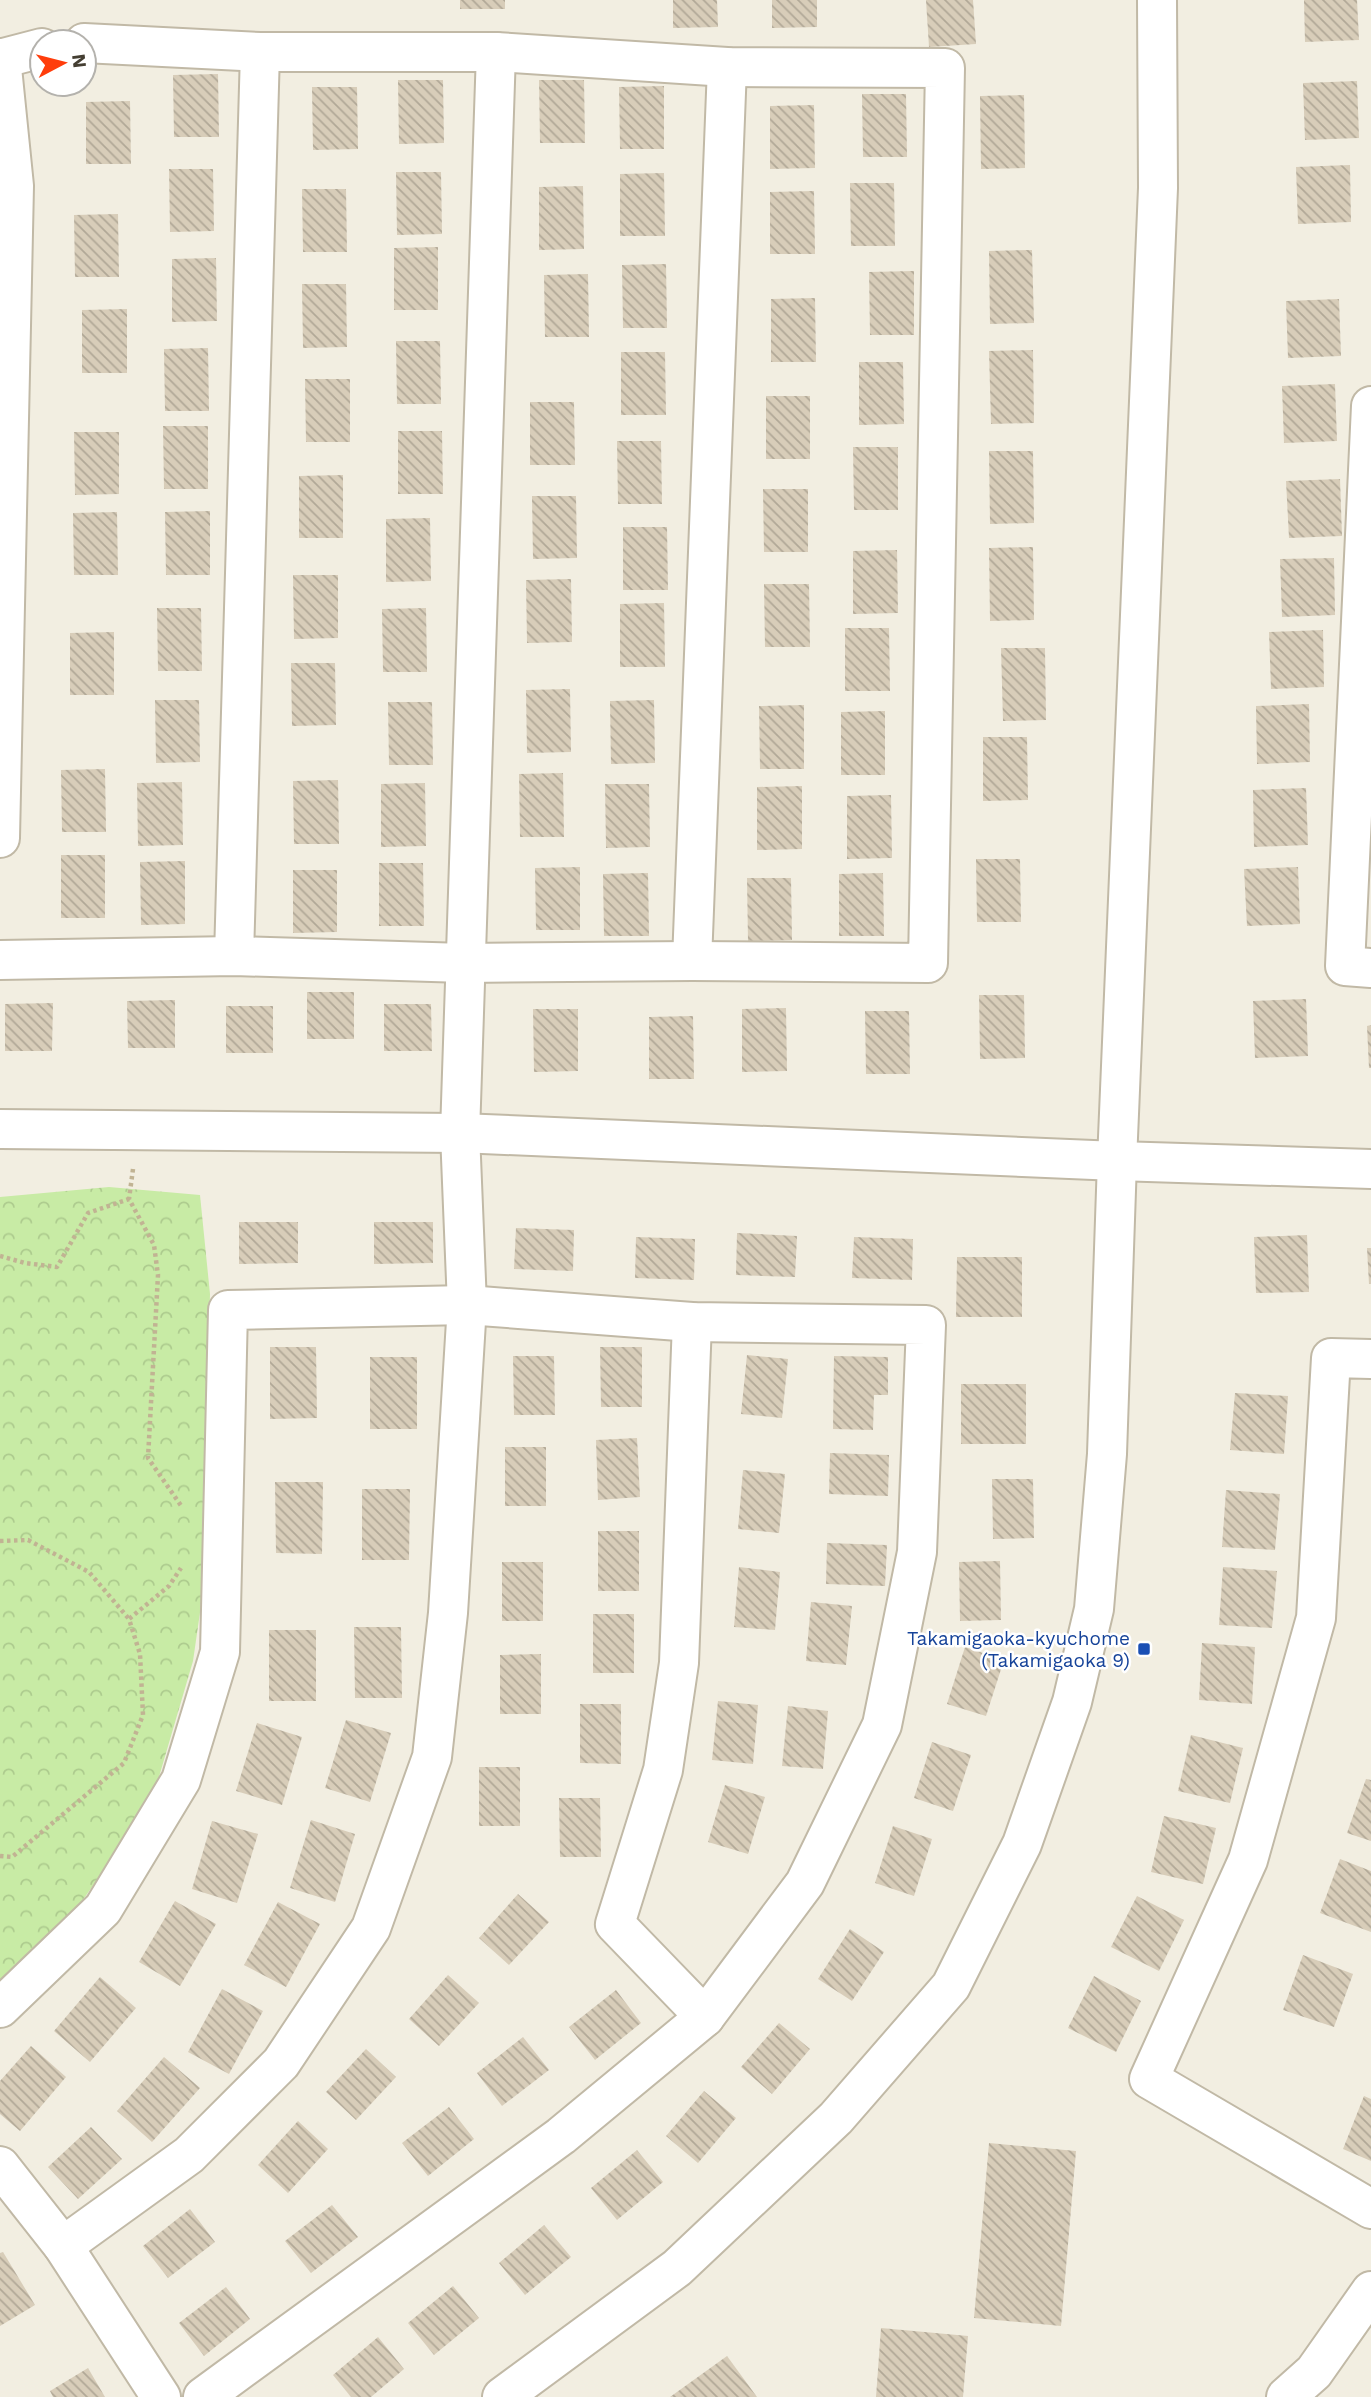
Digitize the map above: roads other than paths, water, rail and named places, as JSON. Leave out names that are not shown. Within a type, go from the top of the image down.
[{"type":"street","points":[[502,2397],[677,2268],[836,2119],[951,1986],[1022,1844],[1072,1702],[1094,1609],[1107,1454],[1158,188],[1157,0]]},
{"type":"street","points":[[0,960],[234,956],[464,963],[928,963],[945,68],[727,67],[496,52],[260,52],[98,44]]},
{"type":"street","points":[[0,838],[14,186],[1,59],[28,52]]},
{"type":"street","points":[[234,956],[260,52]]},
{"type":"street","points":[[63,2246],[189,2155],[281,2063],[371,1928],[432,1757],[449,1613],[467,1304],[460,1133],[496,52]]},
{"type":"street","points":[[692,961],[727,67]]},
{"type":"street","points":[[1371,406],[1345,966],[1371,968]]},
{"type":"street","points":[[0,1129],[460,1133],[1371,1169]]},
{"type":"street","points":[[0,2008],[103,1909],[181,1780],[220,1652],[228,1310],[467,1304],[692,1322],[926,1325],[917,1552],[882,1725],[805,1883],[705,2017],[561,2136],[203,2397]]},
{"type":"street","points":[[692,1322],[679,1663],[663,1770],[615,1924],[705,2017]]},
{"type":"street","points":[[1371,1359],[1331,1358],[1316,1618],[1248,1860],[1149,2079],[1371,2209]]},
{"type":"street","points":[[0,2166],[63,2246],[161,2397]]},
{"type":"street","points":[[1286,2397],[1314,2372],[1371,2291]]},
{"type":"place","name":"Takamigaoka-kyuchome (Takamigaoka 9)","points":[[1144,1649]]}]
